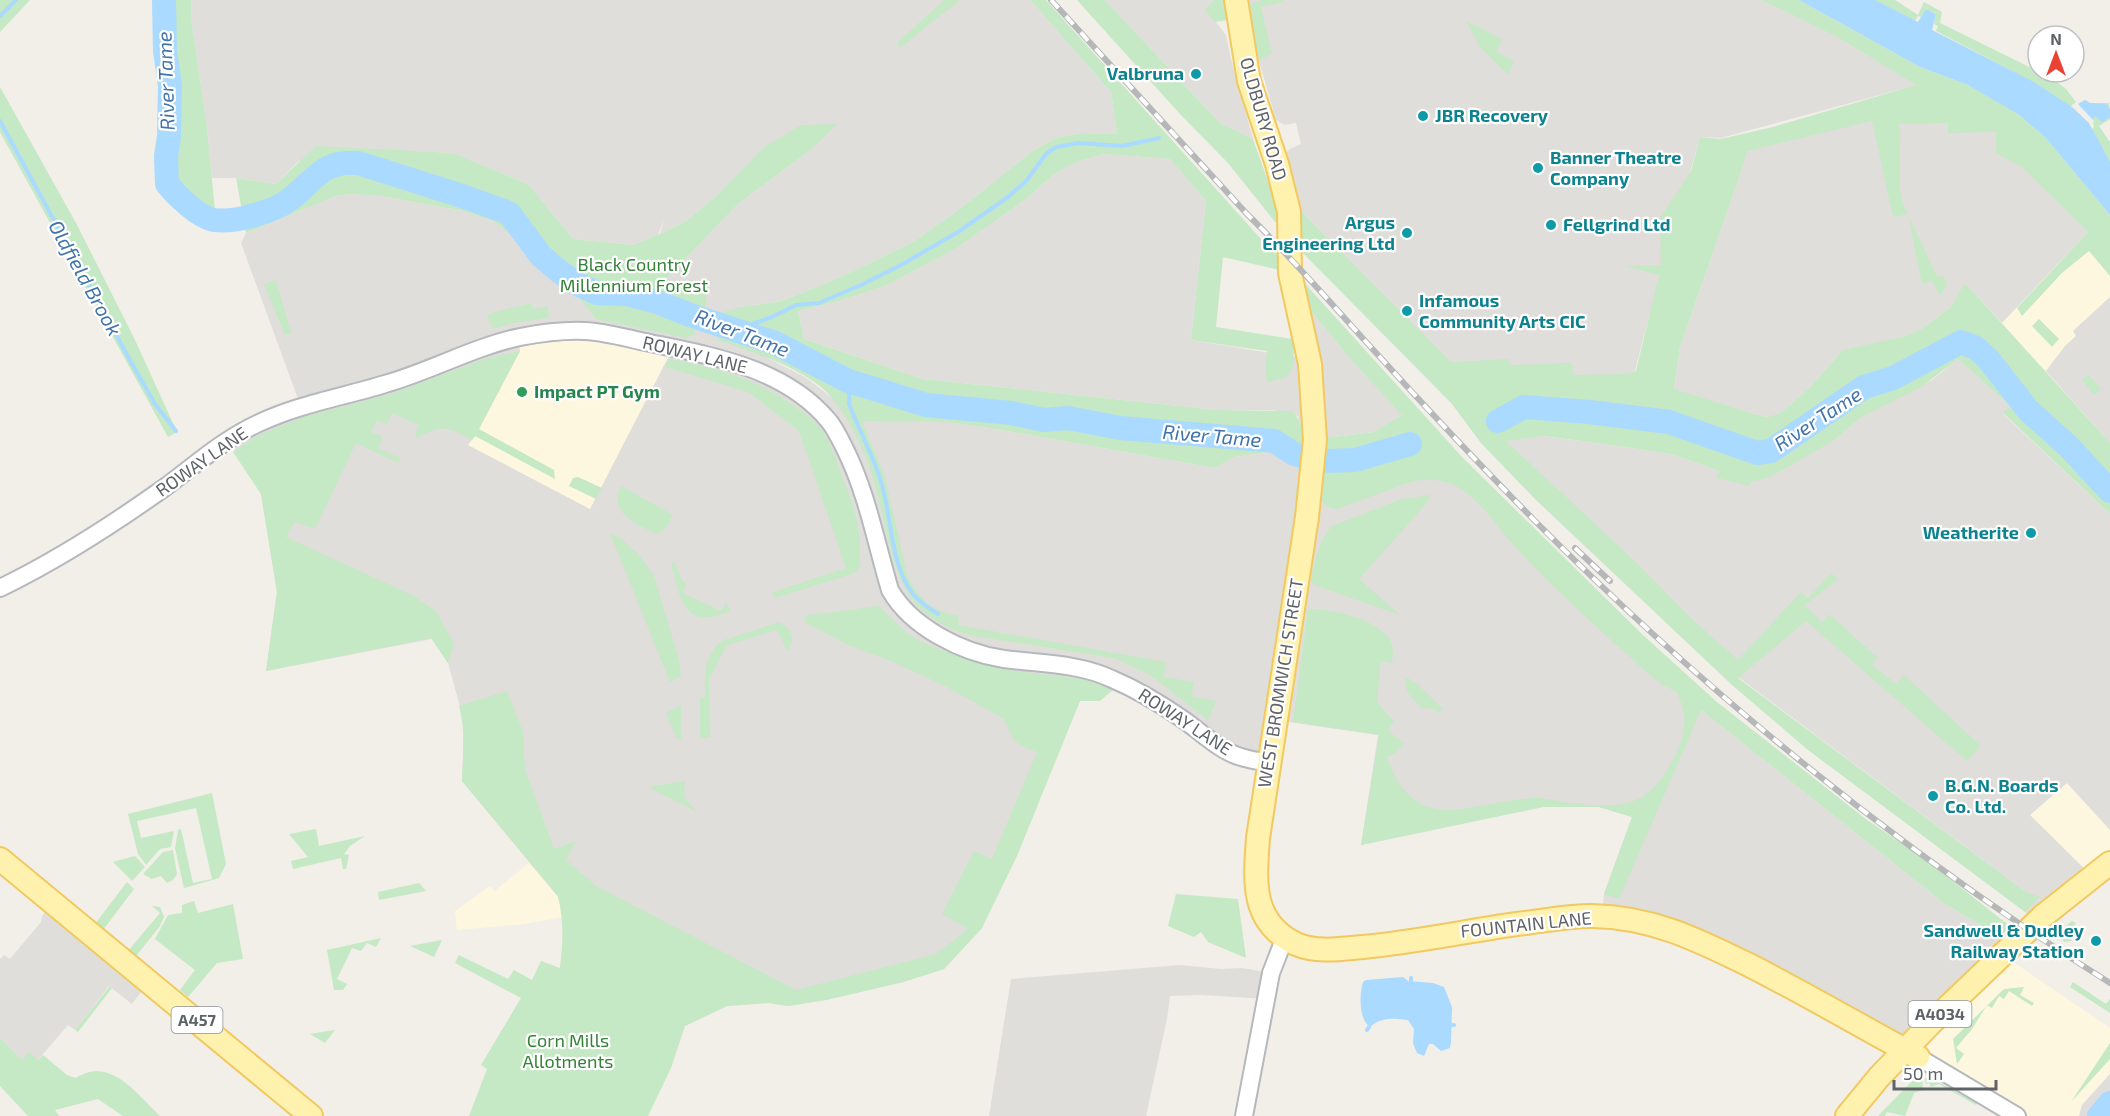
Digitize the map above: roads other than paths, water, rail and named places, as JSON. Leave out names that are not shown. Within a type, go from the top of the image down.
[{"type":"main road","name":"OLDBURY ROAD","points":[[1236,0],[1249,81],[1289,212],[1289,238]]},
{"type":"main road","name":"WEST BROMWICH STREET","points":[[1286,937],[1272,927],[1264,916],[1257,893],[1255,875],[1268,763],[1314,464],[1312,380],[1306,343],[1292,289],[1289,238]]},
{"type":"main road","name":"A457","points":[[0,860],[311,1116]]},
{"type":"main road","name":"A4034","points":[[1847,1116],[2108,871]]},
{"type":"main road","name":"A4034","points":[[1861,1116],[1976,979],[2043,916],[2108,871]]},
{"type":"main road","name":"FOUNTAIN LANE","points":[[1286,937],[1296,944],[1307,947],[1332,949],[1378,945],[1560,918],[1593,916],[1636,921],[1688,936],[1816,1000],[1912,1053]]},
{"type":"main road","points":[[1976,979],[1986,978],[2004,961],[2013,962]]},
{"type":"street","name":"ROWAY LANE","points":[[0,588],[53,560],[121,519],[220,446],[260,422],[301,407],[389,383],[490,345],[518,337],[565,332],[599,333],[699,353],[749,367],[789,388],[819,411],[839,438],[861,487],[890,590],[908,613],[932,632],[963,646],[1002,659],[1068,666],[1110,677],[1163,706],[1224,750],[1240,757],[1268,763]]},
{"type":"street","points":[[1244,1116],[1271,973],[1286,937]]},
{"type":"street","points":[[1912,1053],[2017,1116]]},
{"type":"water","points":[[1799,0],[1875,0],[1918,22],[1925,10],[1928,10],[1936,14],[1932,30],[2026,78],[2026,84],[2037,84],[2075,109],[2085,100],[2090,103],[2106,104],[2110,109],[2110,117],[2102,122],[2095,116],[2089,123],[2110,162],[2110,215],[2045,137],[2018,114],[1968,85],[1920,67]]},
{"type":"water","points":[[1403,977],[1408,981],[1433,983],[1444,987],[1452,1007],[1450,1048],[1441,1051],[1433,1044],[1429,1044],[1424,1056],[1417,1053],[1413,1043],[1414,1029],[1408,1020],[1387,1019],[1378,1021],[1370,1027],[1366,1024],[1361,1007],[1363,982]]},
{"type":"waterway","name":"Oldfield Brook","points":[[0,16],[16,0]]},
{"type":"waterway","name":"River Tame","points":[[164,0],[165,51],[170,86],[169,136],[166,156],[167,184],[188,205],[208,218],[232,220],[264,212],[289,200],[327,168],[345,163],[358,163],[509,213],[541,256],[579,285],[597,293],[626,294],[657,302],[775,343],[848,381],[926,405],[1011,413],[1044,420],[1068,418],[1120,428],[1274,441],[1294,454],[1329,461],[1355,460],[1410,444]]},
{"type":"waterway","name":"Oldfield Brook","points":[[0,121],[131,362],[155,404],[176,431]]},
{"type":"waterway","points":[[736,330],[772,317],[796,305],[819,303],[901,265],[958,232],[1008,197],[1027,180],[1046,154],[1056,147],[1079,143],[1122,146],[1159,138]]},
{"type":"waterway","name":"River Tame","points":[[1498,421],[1524,407],[1589,412],[1669,422],[1757,453],[1771,451],[1864,387],[1893,378],[1961,342],[1976,348],[1988,359],[2029,411],[2068,446],[2110,491]]},
{"type":"waterway","points":[[841,378],[847,387],[849,404],[881,482],[896,555],[905,582],[922,603],[938,614]]},
{"type":"waterway","name":"River Tame","points":[[2099,1116],[2110,1103]]},
{"type":"railway","points":[[1051,0],[1436,418],[1600,585],[1738,709],[1882,825],[2033,933],[2110,983]]},
{"type":"railway","points":[[1575,548],[1610,581]]},
{"type":"place","name":"Valbruna","points":[[1196,74]]},
{"type":"place","name":"JBR Recovery","points":[[1423,116]]},
{"type":"place","name":"Banner Theatre Company","points":[[1538,168]]},
{"type":"place","name":"Fellgrind Ltd","points":[[1551,225]]},
{"type":"place","name":"Argus Engineering Ltd","points":[[1407,233]]},
{"type":"place","name":"Infamous Community Arts CIC","points":[[1407,311]]},
{"type":"place","name":"Impact PT Gym","points":[[522,392]]},
{"type":"place","name":"Weatherite","points":[[2031,533]]},
{"type":"place","name":"B.G.N. Boards Co. Ltd.","points":[[1933,796]]},
{"type":"place","name":"Sandwell & Dudley Railway Station","points":[[2096,941]]},
{"type":"park label","name":"Black Country Millennium Forest","points":[[634,275]]},
{"type":"park label","name":"Corn Mills Allotments","points":[[568,1051]]}]
